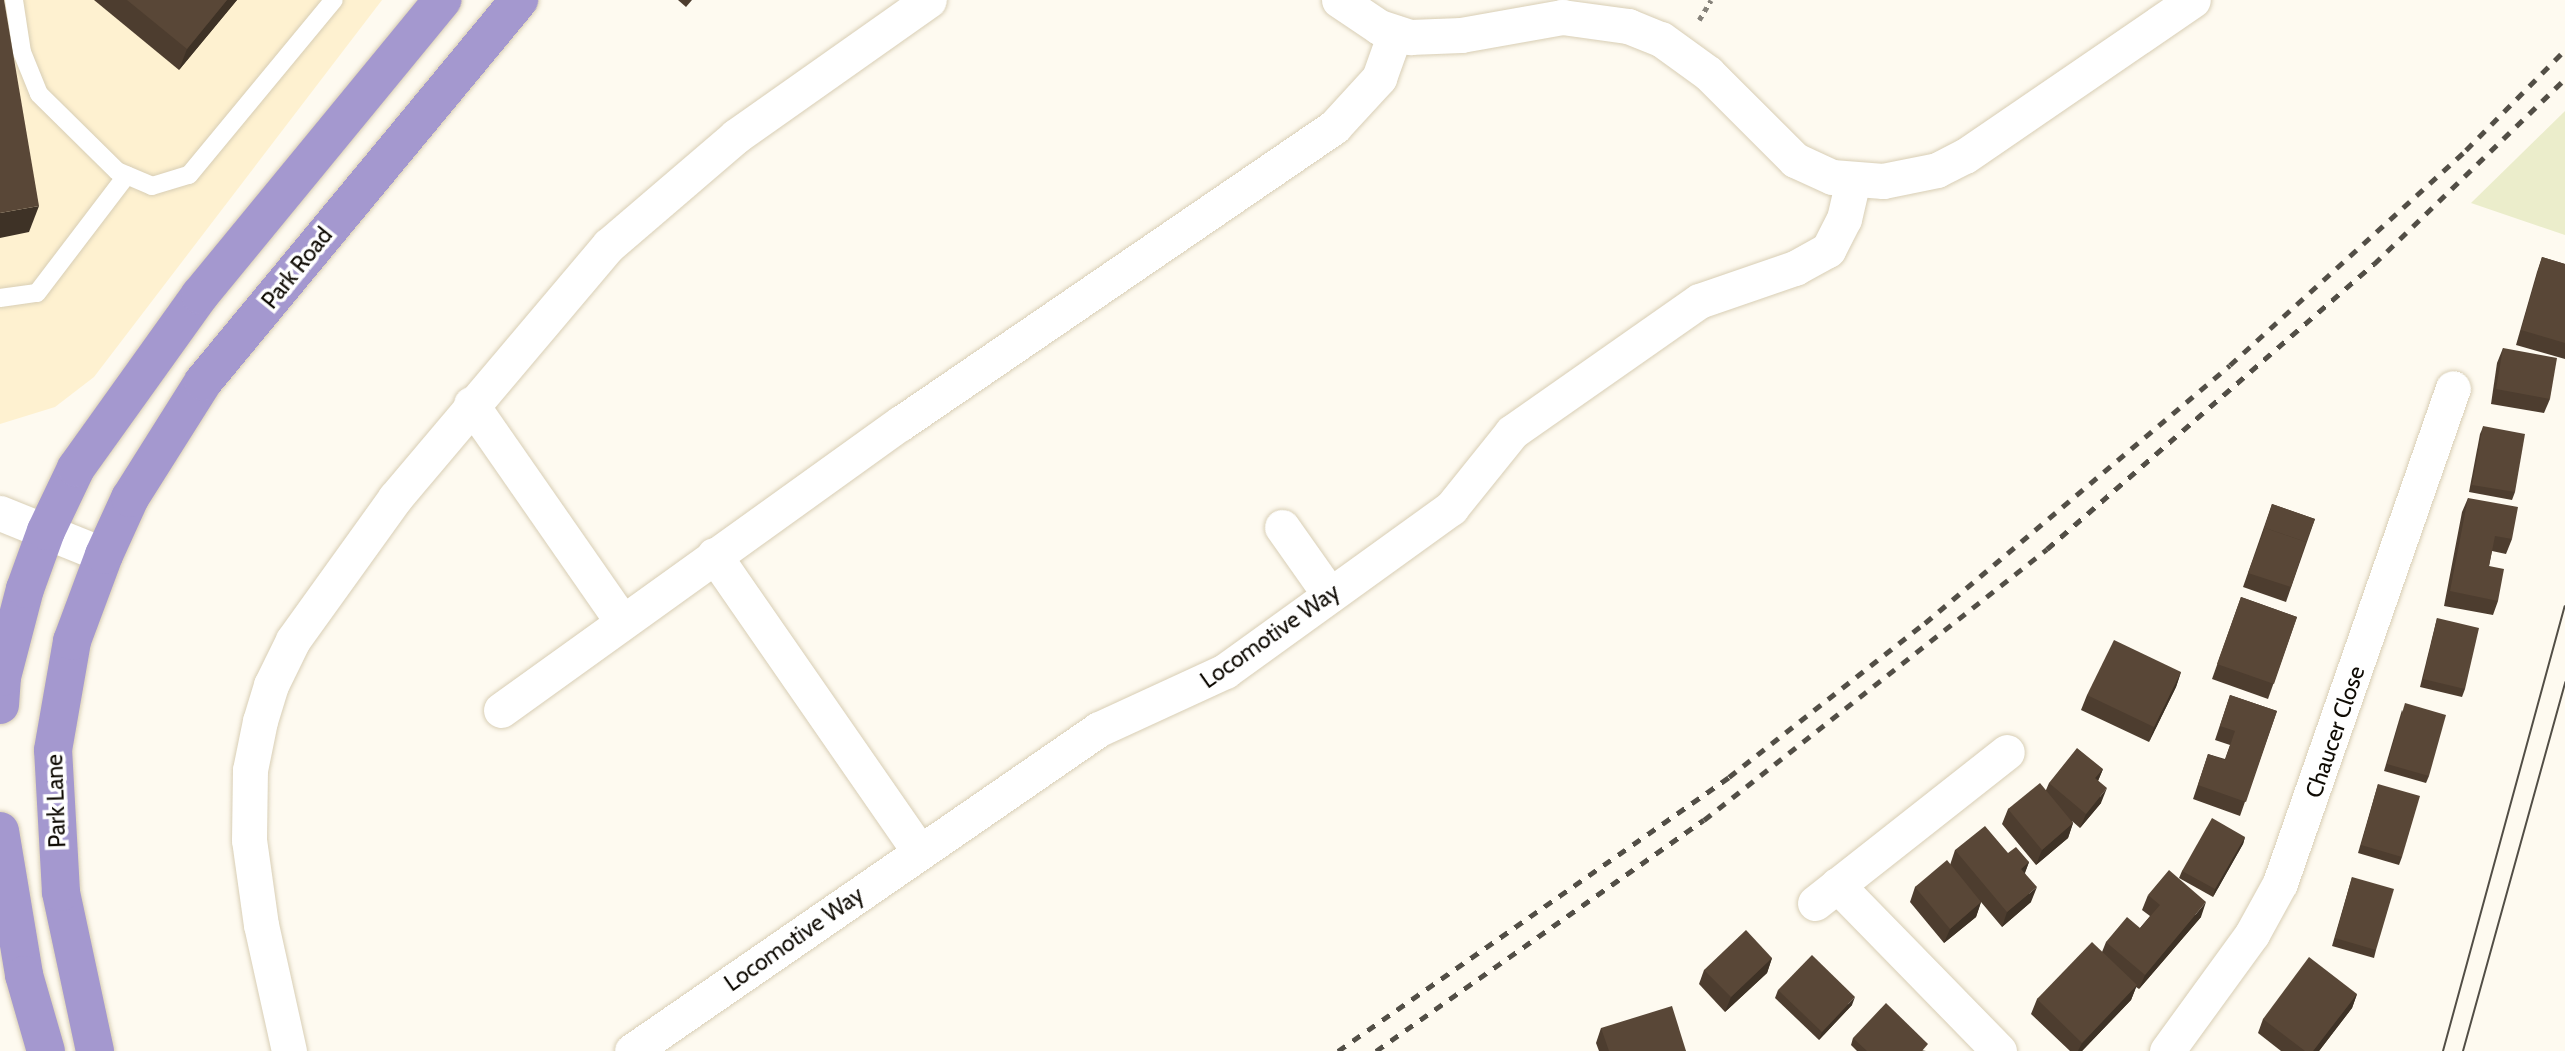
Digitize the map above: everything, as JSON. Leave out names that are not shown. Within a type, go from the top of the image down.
[{"type":"highway","points":[[0,705],[13,630],[46,531],[76,468],[122,400],[200,295],[442,0]]},
{"type":"highway","name":"Park Road","points":[[104,555],[137,486],[203,382],[519,0]]},
{"type":"highway","name":"Park Lane","points":[[95,1051],[61,892],[53,750],[72,641],[104,555]]},
{"type":"highway","points":[[0,831],[24,975],[46,1051]]},
{"type":"street","points":[[289,1051],[261,925],[249,840],[250,770],[260,721],[271,685],[293,640],[395,498],[471,404],[609,245],[670,189],[792,94],[929,0]]},
{"type":"street","points":[[1339,0],[1358,16],[1395,33],[1461,35],[1562,17],[1628,26],[1661,39],[1708,73],[1795,160],[1813,170],[1853,180],[1915,177],[1965,156],[2193,0]]},
{"type":"street","points":[[500,710],[714,555],[1334,127],[1379,78],[1395,33]]},
{"type":"street","name":"Locomotive Way","points":[[632,1051],[1099,729],[1139,708],[1208,682],[1451,508],[1512,432],[1699,301],[1795,268],[1828,250],[1844,219],[1853,180]]},
{"type":"street","name":"Chaucer Close","points":[[2167,1051],[2252,934],[2280,883],[2453,388]]},
{"type":"street","points":[[471,404],[622,621]]},
{"type":"street","points":[[0,513],[104,555]]},
{"type":"street","points":[[1282,527],[1330,595]]},
{"type":"street","points":[[714,555],[920,852]]},
{"type":"street","points":[[1998,1051],[1826,894],[2007,752]]},
{"type":"lane","points":[[14,0],[22,52],[39,94],[117,171],[152,186],[189,175],[327,3]]},
{"type":"lane","points":[[0,298],[37,293],[127,175]]},
{"type":"shaded area","points":[[0,0],[382,0],[94,377],[55,407],[0,424]]},
{"type":"green space","points":[[2565,111],[2565,235],[2471,203]]},
{"type":"building","points":[[0,0],[4,0],[39,206],[0,213]]},
{"type":"building","points":[[127,0],[227,0],[187,49]]},
{"type":"building","points":[[2542,257],[2565,264],[2565,343],[2521,330]]},
{"type":"building","points":[[2503,348],[2557,358],[2550,399],[2496,389]]},
{"type":"building","points":[[2483,426],[2525,434],[2515,492],[2472,485]]},
{"type":"building","points":[[2468,498],[2518,507],[2512,539],[2495,536],[2489,566],[2504,569],[2498,601],[2450,591]]},
{"type":"building","points":[[2272,504],[2315,519],[2306,542],[2265,528],[2262,535]]},
{"type":"building","points":[[2265,528],[2306,542],[2291,587],[2248,573]]},
{"type":"building","points":[[2241,597],[2297,617],[2274,684],[2217,664]]},
{"type":"building","points":[[2437,618],[2479,628],[2465,689],[2423,679]]},
{"type":"building","points":[[2114,640],[2181,672],[2154,727],[2087,695]]},
{"type":"building","points":[[2230,695],[2277,711],[2246,802],[2198,785],[2208,754],[2225,760],[2235,731],[2220,726]]},
{"type":"building","points":[[2405,703],[2446,715],[2429,776],[2387,764]]},
{"type":"building","points":[[2077,748],[2103,769],[2095,778],[2107,788],[2086,814],[2049,783]]},
{"type":"building","points":[[2040,783],[2073,823],[2042,850],[2008,809]]},
{"type":"building","points":[[2378,784],[2420,796],[2402,857],[2361,845]]},
{"type":"building","points":[[2212,818],[2245,837],[2215,889],[2182,871]]},
{"type":"building","points":[[1985,826],[2008,853],[2016,847],[2029,862],[2021,869],[2037,887],[2007,912],[1955,850]]},
{"type":"building","points":[[1947,860],[1981,902],[1950,929],[1915,887]]},
{"type":"building","points":[[2169,870],[2206,902],[2145,975],[2106,942],[2127,917],[2140,928],[2160,905],[2148,895]]},
{"type":"building","points":[[2352,877],[2394,889],[2376,950],[2335,938]]},
{"type":"building","points":[[1746,930],[1772,958],[1731,997],[1704,970]]},
{"type":"building","points":[[2092,942],[2137,985],[2082,1043],[2037,999]]},
{"type":"building","points":[[1812,955],[1855,997],[1822,1032],[1778,990]]},
{"type":"building","points":[[2309,957],[2357,994],[2313,1051],[2305,1051],[2263,1019]]},
{"type":"building","points":[[1886,1003],[1928,1044],[1922,1051],[1867,1051],[1853,1038]]},
{"type":"building","points":[[1672,1006],[1686,1051],[1609,1051],[1601,1028]]},
{"type":"tram line","points":[[2443,1051],[2565,606]]},
{"type":"tram line","points":[[2463,1051],[2565,682]]},
{"type":"railway","points":[[1338,1051],[1729,777],[1925,623],[2230,365],[2466,150],[2565,50]]},
{"type":"railway","points":[[1376,1051],[1704,820],[2047,549],[2374,264],[2565,79]]}]
